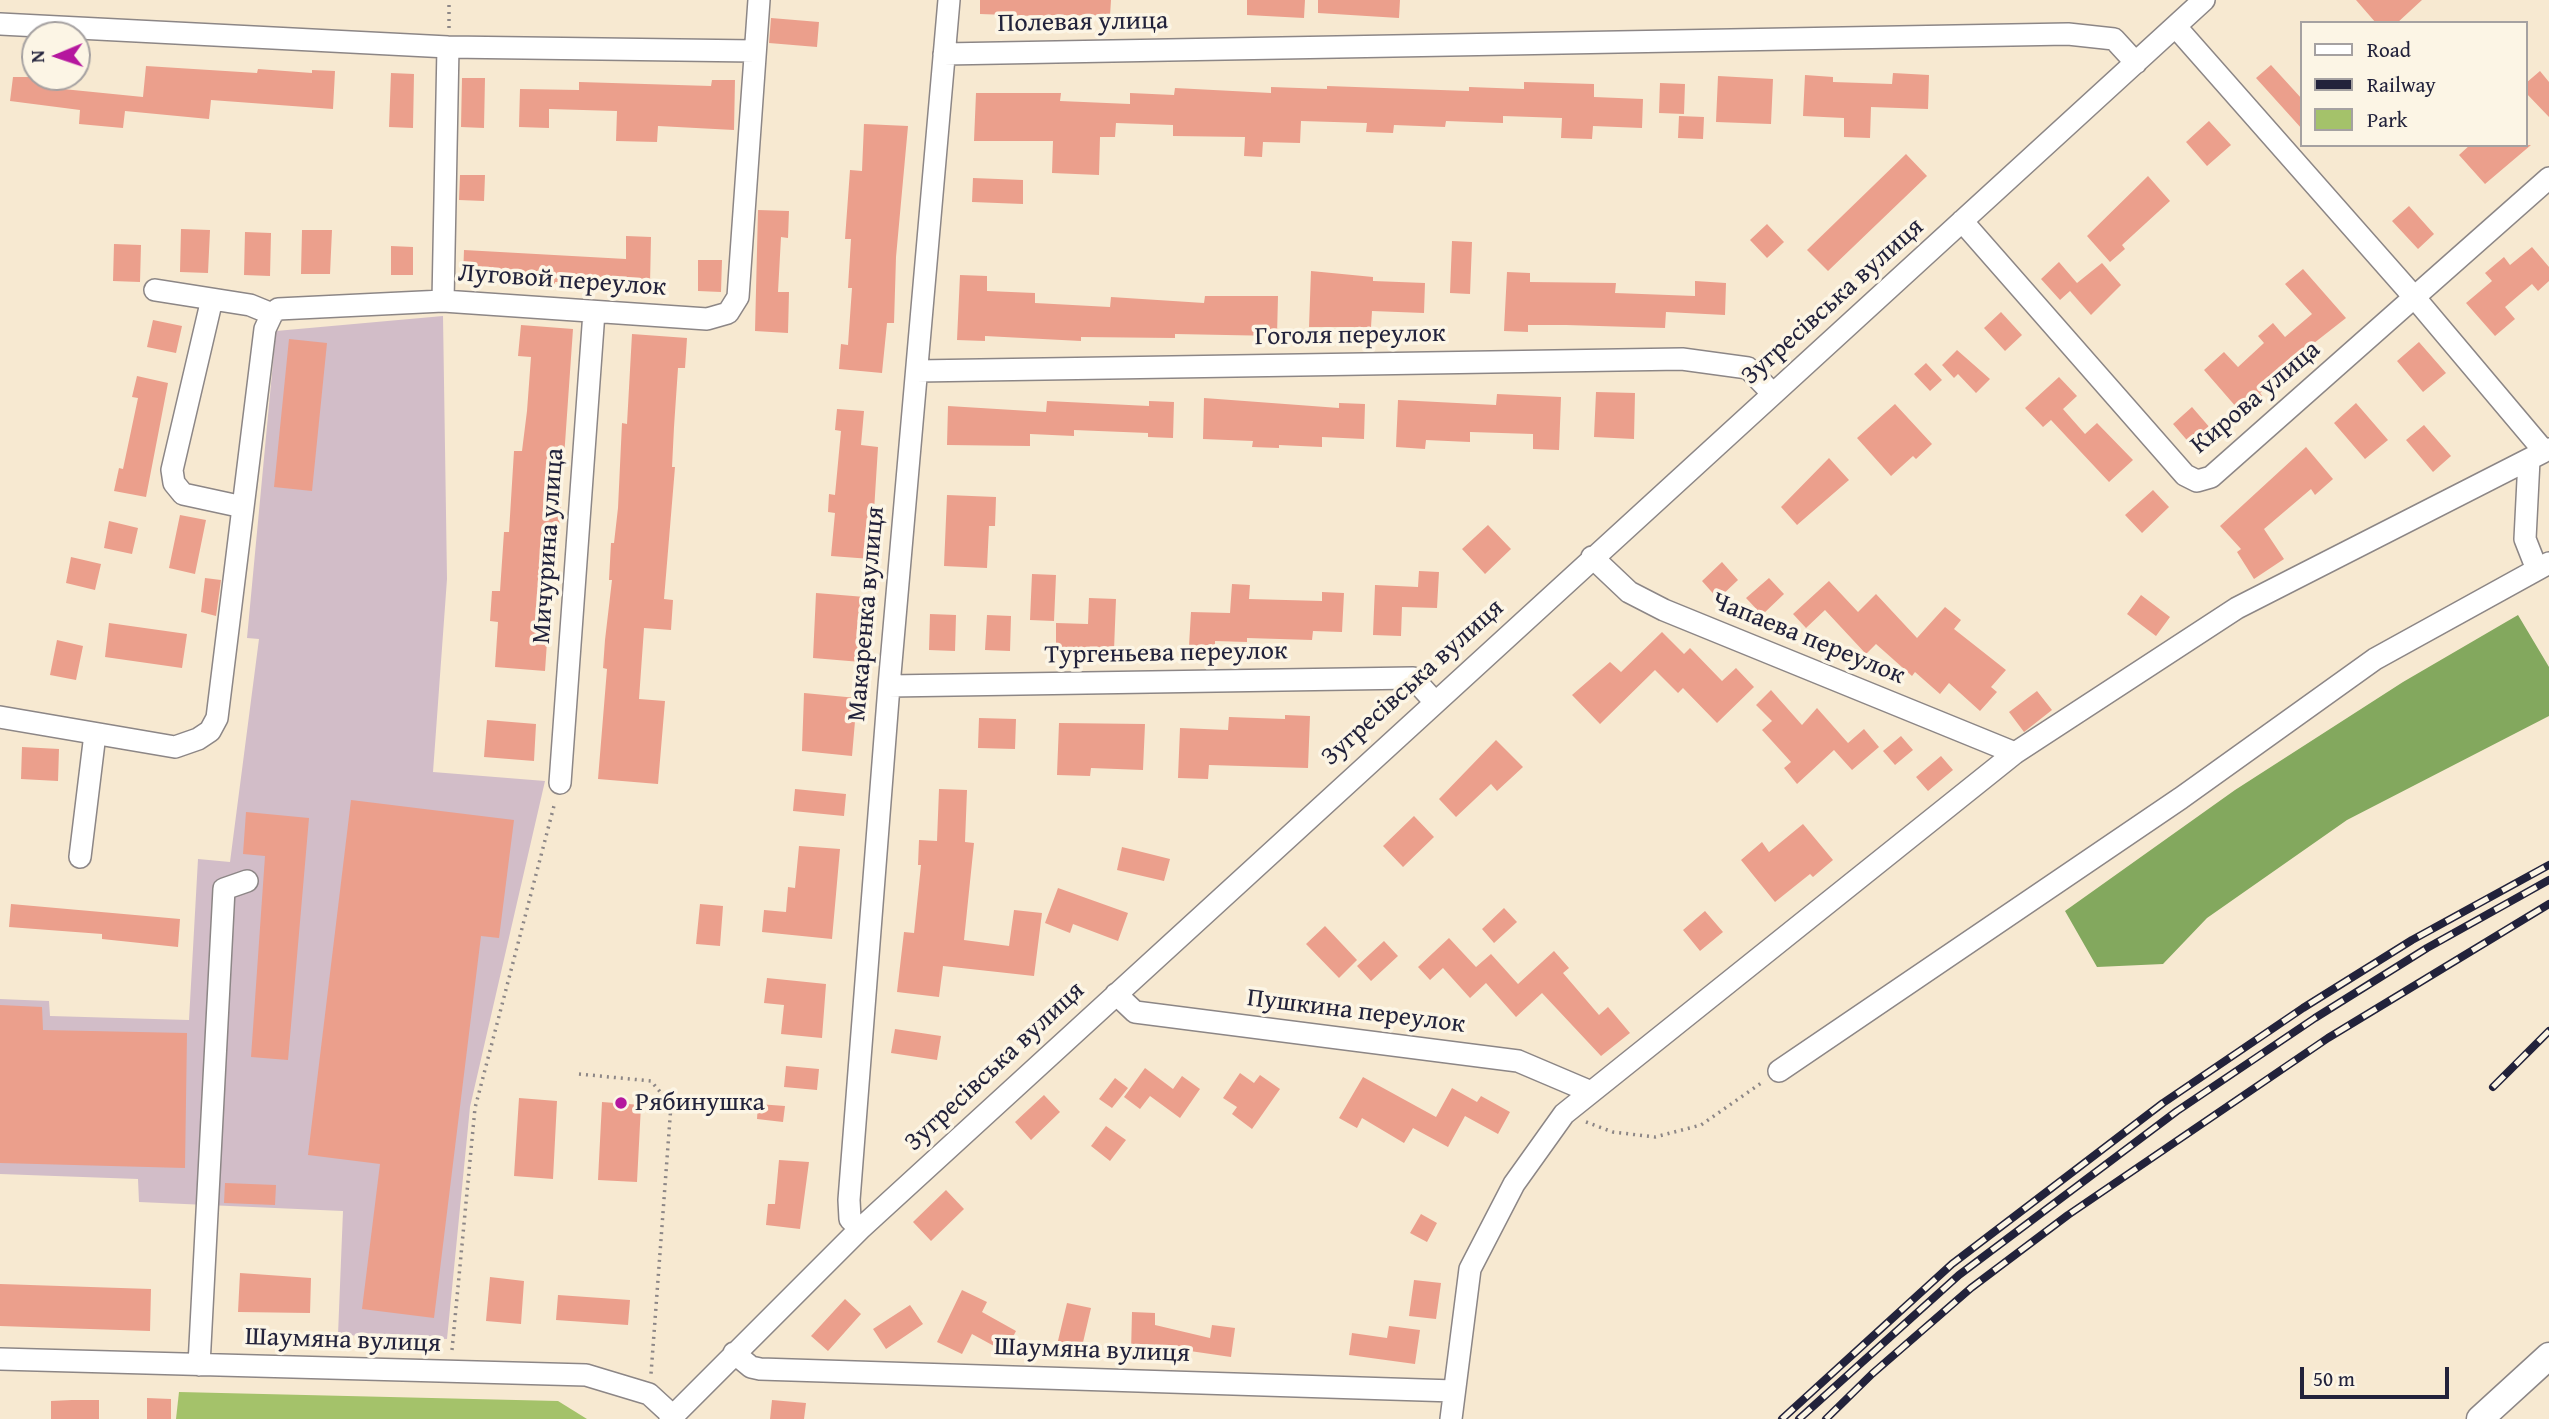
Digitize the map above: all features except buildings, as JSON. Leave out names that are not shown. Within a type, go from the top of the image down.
[{"type":"main road","points":[[2480,1419],[2549,1356]]},
{"type":"street","name":"Луговой переулок","points":[[272,314],[286,307],[443,302],[707,319],[728,313],[738,296],[759,0]]},
{"type":"street","name":"Макаренка вулиця","points":[[860,1229],[850,1219],[849,1200],[888,686],[949,0]]},
{"type":"street","name":"Зугресівська вулиця","points":[[671,1418],[860,1229],[1434,701],[2204,0]]},
{"type":"street","points":[[0,24],[448,47],[755,51]]},
{"type":"street","points":[[1779,1071],[2181,798],[2375,659],[2542,565],[2525,538],[2541,454],[2415,298],[2176,27]]},
{"type":"street","name":"Полевая улица","points":[[944,54],[2068,34],[2114,39],[2136,63]]},
{"type":"street","points":[[443,302],[448,47]]},
{"type":"street","name":"Кирова улица","points":[[1962,221],[2185,475],[2197,481],[2211,477],[2549,178]]},
{"type":"street","points":[[0,717],[175,747],[198,739],[210,731],[217,718],[265,329],[272,314],[250,305],[155,290]]},
{"type":"street","points":[[212,299],[172,470],[174,483],[183,494],[243,507]]},
{"type":"street","name":"Мичурина улица","points":[[560,783],[594,312]]},
{"type":"street","name":"Гоголя переулок","points":[[916,371],[1682,359],[1748,368],[1773,394]]},
{"type":"street","points":[[1451,1419],[1470,1269],[1514,1184],[1564,1114],[2015,753],[2237,608],[2541,454]]},
{"type":"street","name":"Чапаева переулок","points":[[1592,557],[1629,592],[1664,610],[2015,753]]},
{"type":"street","name":"Тургеньева переулок","points":[[888,686],[1413,678],[1434,701]]},
{"type":"street","points":[[80,857],[94,734]]},
{"type":"street","points":[[199,1365],[224,889],[247,881]]},
{"type":"street","name":"Пушкина переулок","points":[[1116,994],[1135,1012],[1518,1061],[1591,1092]]},
{"type":"street","name":"Шаумяна вулиця","points":[[734,1353],[751,1367],[760,1368],[1454,1391]]},
{"type":"street","name":"Шаумяна вулиця","points":[[0,1359],[586,1375],[649,1394],[671,1418]]},
{"type":"path","points":[[448,47],[449,0]]},
{"type":"path","points":[[450,1372],[475,1108],[560,783]]},
{"type":"path","points":[[1564,1114],[1613,1132],[1655,1137],[1700,1125],[1779,1071]]},
{"type":"path","points":[[579,1074],[651,1081],[671,1105],[649,1394]]},
{"type":"shaded area","points":[[443,316],[447,579],[433,772],[545,781],[470,1107],[447,1339],[338,1335],[343,1211],[139,1202],[138,1179],[0,1174],[0,999],[49,1001],[50,1016],[189,1020],[198,859],[230,862],[259,639],[247,638],[276,331]]},
{"type":"green space","points":[[2518,615],[2549,667],[2549,716],[2347,820],[2207,918],[2163,964],[2097,967],[2065,911],[2235,790],[2403,682]]},
{"type":"green space","points":[[179,1392],[558,1401],[587,1419],[176,1419]]},
{"type":"railway","points":[[1782,1419],[1952,1264],[2163,1103],[2303,1008],[2412,940],[2549,865]]},
{"type":"railway","points":[[1799,1419],[1959,1275],[2177,1111],[2315,1018],[2427,948],[2549,880]]},
{"type":"railway","points":[[1826,1419],[1872,1374],[1971,1288],[2068,1215],[2328,1038],[2549,904]]},
{"type":"railway","points":[[2493,1087],[2549,1031]]},
{"type":"place","name":"Рябинушка","points":[[621,1103]]}]
